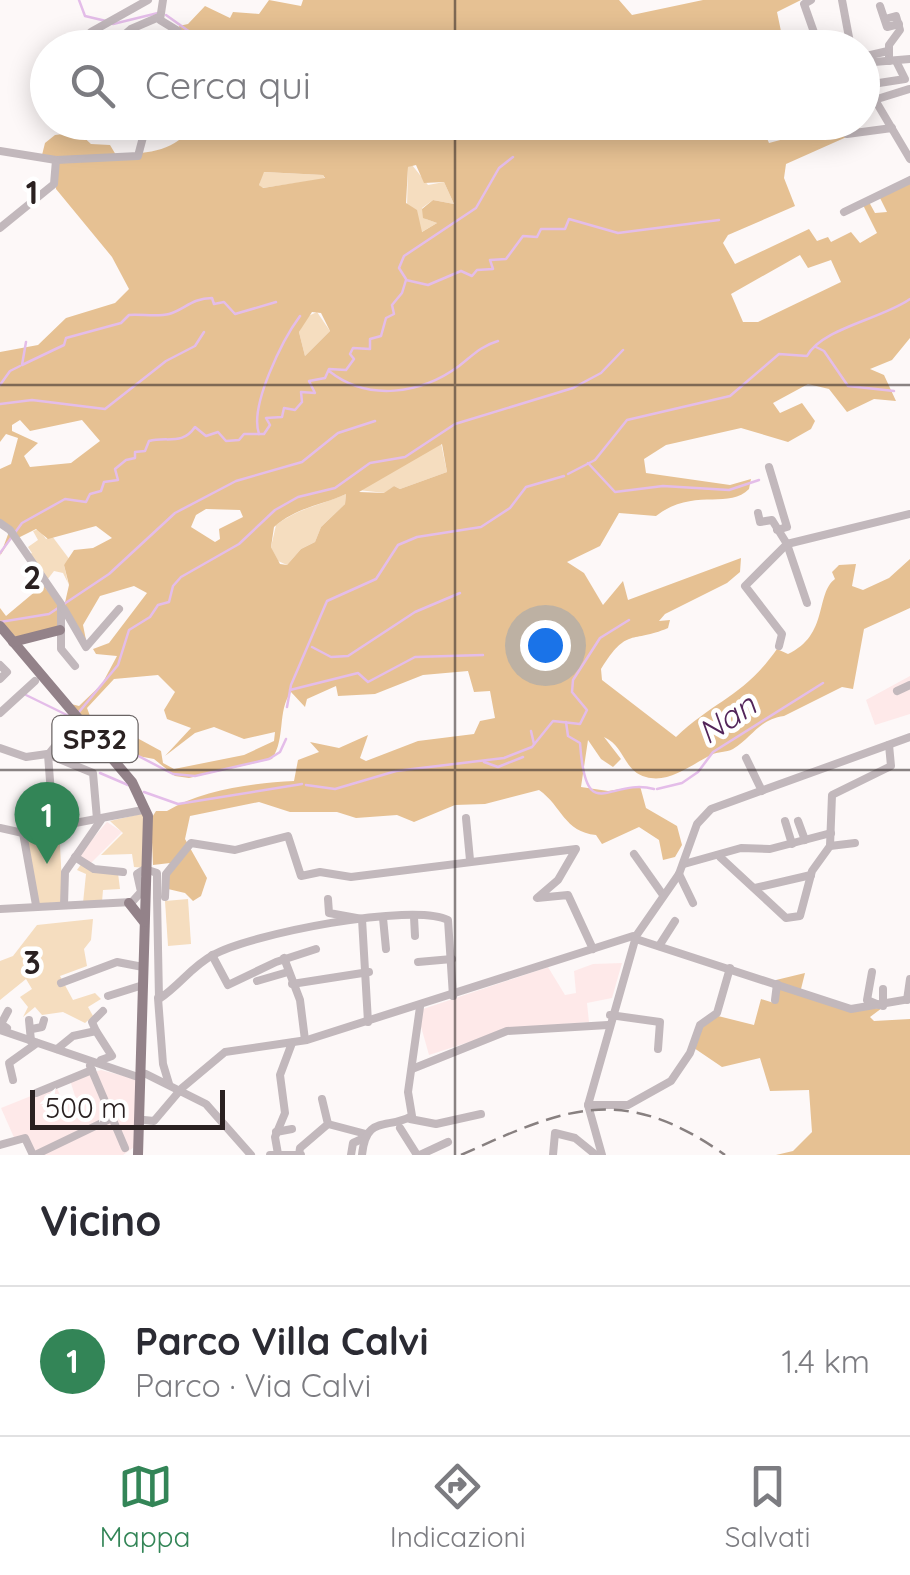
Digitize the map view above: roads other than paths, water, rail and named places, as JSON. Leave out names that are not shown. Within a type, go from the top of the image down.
[{"type":"main road","points":[[4,638],[26,640],[60,630]]},
{"type":"main road","name":"SP32","points":[[4,638],[30,662],[38,678]]},
{"type":"main road","name":"SP32","points":[[4,638],[132,782],[145,810]]},
{"type":"main road","points":[[26,640],[22,649],[30,662]]},
{"type":"main road","points":[[145,810],[150,896],[159,896],[145,928]]},
{"type":"main road","points":[[132,906],[144,907],[148,873]]},
{"type":"main road","points":[[133,1152],[145,1119],[140,1072],[148,873]]},
{"type":"main road","points":[[132,906],[145,928]]},
{"type":"main road","points":[[133,1152],[145,1119]]},
{"type":"street","points":[[95,30],[148,0]]},
{"type":"street","points":[[159,15],[162,0]]},
{"type":"street","points":[[811,0],[804,4],[813,30]]},
{"type":"street","points":[[842,0],[848,30]]},
{"type":"street","points":[[880,6],[885,19],[896,16],[899,24],[900,33],[891,58]]},
{"type":"street","points":[[129,30],[159,15]]},
{"type":"street","points":[[159,15],[177,30]]},
{"type":"street","points":[[880,80],[905,78],[891,58]]},
{"type":"street","points":[[880,59],[910,59]]},
{"type":"street","points":[[880,98],[909,89]]},
{"type":"street","points":[[880,109],[910,158]]},
{"type":"street","points":[[880,130],[892,128]]},
{"type":"street","points":[[0,151],[56,160],[138,156],[142,140]]},
{"type":"street","points":[[0,228],[54,184],[56,160]]},
{"type":"street","points":[[844,212],[910,180]]},
{"type":"street","points":[[768,467],[787,527],[781,541],[745,586],[782,634],[779,646]]},
{"type":"street","points":[[758,513],[760,522],[785,517]]},
{"type":"street","points":[[781,541],[910,514]]},
{"type":"street","points":[[772,520],[806,602]]},
{"type":"street","points":[[0,524],[12,534],[86,648],[118,609]]},
{"type":"street","points":[[64,609],[61,649],[75,666]]},
{"type":"street","points":[[0,665],[7,672],[0,679]]},
{"type":"street","points":[[0,713],[38,678]]},
{"type":"street","points":[[897,691],[910,685]]},
{"type":"street","points":[[54,819],[48,755],[72,725]]},
{"type":"street","points":[[599,1155],[588,1105],[609,1020],[634,939],[679,874],[697,824],[710,809],[910,738]]},
{"type":"street","points":[[720,857],[790,920],[802,912],[811,875],[830,846],[832,795],[891,766],[889,746]]},
{"type":"street","points":[[0,748],[26,757],[48,755],[93,773],[92,789],[99,820],[65,873],[64,905]]},
{"type":"street","points":[[746,758],[762,791]]},
{"type":"street","points":[[0,828],[23,834],[145,810]]},
{"type":"street","points":[[22,817],[54,819]]},
{"type":"street","points":[[466,818],[470,860]]},
{"type":"street","points":[[36,831],[54,819]]},
{"type":"street","points":[[785,820],[792,844]]},
{"type":"street","points":[[798,822],[805,840]]},
{"type":"street","points":[[684,864],[742,848],[792,844],[831,832]]},
{"type":"street","points":[[23,834],[36,905]]},
{"type":"street","points":[[169,1084],[163,1064],[158,998],[159,896],[167,872],[191,843],[238,850],[287,836],[300,876],[320,872],[351,877],[577,850],[558,880],[537,898],[568,895],[594,949]]},
{"type":"street","points":[[830,846],[855,843]]},
{"type":"street","points":[[634,854],[664,895]]},
{"type":"street","points":[[75,857],[94,869],[123,872]]},
{"type":"street","points":[[679,874],[693,902]]},
{"type":"street","points":[[755,888],[811,875]]},
{"type":"street","points":[[328,898],[329,913],[362,919]]},
{"type":"street","points":[[0,909],[36,905],[132,906]]},
{"type":"street","points":[[158,998],[212,955],[322,924],[383,918],[394,922],[414,916],[446,917],[453,996]]},
{"type":"street","points":[[414,916],[415,936]]},
{"type":"street","points":[[383,918],[386,950]]},
{"type":"street","points":[[362,919],[369,972],[368,1022]]},
{"type":"street","points":[[659,946],[675,921]]},
{"type":"street","points":[[145,1119],[221,1054],[305,1040],[634,939],[862,1010],[909,1000],[910,980]]},
{"type":"street","points":[[212,955],[225,985],[284,958],[316,949]]},
{"type":"street","points":[[284,958],[302,1007],[305,1040]]},
{"type":"street","points":[[418,962],[452,960]]},
{"type":"street","points":[[61,983],[117,962],[144,967]]},
{"type":"street","points":[[588,1105],[628,1105],[671,1081],[690,1053],[700,1026],[717,1013],[730,968]]},
{"type":"street","points":[[257,981],[288,972]]},
{"type":"street","points":[[292,984],[369,972]]},
{"type":"street","points":[[872,972],[868,1000],[882,1006]]},
{"type":"street","points":[[775,1000],[777,984]]},
{"type":"street","points":[[108,996],[142,985]]},
{"type":"street","points":[[882,1006],[884,990]]},
{"type":"street","points":[[420,1007],[402,1122],[419,1155],[448,1142]]},
{"type":"street","points":[[8,1011],[1,1025],[30,1041]]},
{"type":"street","points":[[36,1093],[112,1056],[92,1022],[104,1012]]},
{"type":"street","points":[[13,1080],[9,1063],[30,1041],[30,1024],[42,1027],[44,1020]]},
{"type":"street","points":[[412,1069],[507,1031],[609,1020],[660,1022],[658,1049]]},
{"type":"street","points":[[660,1030],[674,1032]]},
{"type":"street","points":[[0,1031],[56,1049],[92,1066],[140,1072],[182,1088],[209,1106],[250,1155]]},
{"type":"street","points":[[56,1049],[70,1038],[96,1031]]},
{"type":"street","points":[[292,1043],[280,1075],[285,1113],[276,1132],[274,1154],[300,1155],[300,1148],[328,1124]]},
{"type":"street","points":[[92,1066],[110,1119],[133,1152]]},
{"type":"street","points":[[322,1099],[328,1124]]},
{"type":"street","points":[[351,1155],[353,1143],[377,1125],[436,1124],[481,1114]]},
{"type":"street","points":[[0,1145],[25,1138],[34,1155],[110,1119]]},
{"type":"street","points":[[328,1124],[365,1136]]},
{"type":"street","points":[[276,1132],[292,1128]]},
{"type":"street","points":[[553,1155],[552,1136],[559,1134],[575,1138],[599,1155]]},
{"type":"street","points":[[362,1155],[365,1136]]},
{"type":"waterway","points":[[79,0],[85,16],[106,21]]},
{"type":"waterway","points":[[113,24],[158,13]]},
{"type":"waterway","points":[[166,15],[187,30]]},
{"type":"waterway","points":[[406,279],[399,268],[404,256],[476,208],[499,168],[513,157]]},
{"type":"waterway","points":[[0,553],[22,523],[65,499],[86,502],[90,494],[101,491],[104,482],[118,480],[115,469],[135,458],[135,452],[145,451],[149,441],[185,437],[195,427],[206,436],[218,432],[226,441],[239,440],[244,434],[264,434],[270,425],[266,418],[282,417],[284,408],[295,410],[302,402],[301,392],[315,393],[309,381],[325,378],[329,369],[346,370],[354,359],[350,354],[353,348],[370,349],[370,339],[381,336],[386,318],[394,314],[392,305],[406,280],[428,285],[461,271],[472,276],[477,270],[493,269],[490,260],[506,259],[523,236],[537,237],[541,229],[565,229],[569,219],[618,233],[719,220]]},
{"type":"waterway","points":[[26,342],[22,365],[64,345],[66,338],[121,323],[129,315],[169,314],[212,298],[214,304],[224,302],[235,314],[276,302]]},
{"type":"waterway","points":[[568,474],[595,460],[627,420],[730,396],[779,354],[807,356],[825,338],[910,299]]},
{"type":"waterway","points":[[259,434],[257,422],[263,390],[300,316]]},
{"type":"waterway","points":[[0,404],[32,400],[105,409],[166,361],[195,346],[204,332]]},
{"type":"waterway","points":[[329,371],[360,387],[394,391],[411,388],[444,376],[498,341]]},
{"type":"waterway","points":[[816,347],[824,351],[848,386],[894,391]]},
{"type":"waterway","points":[[79,712],[118,665],[129,630],[150,617],[158,605],[169,602],[173,586],[181,577],[239,544],[275,510],[298,497],[335,488],[370,463],[405,457],[455,424],[573,388],[601,373],[623,350]]},
{"type":"waterway","points":[[0,385],[10,371],[20,366]]},
{"type":"waterway","points":[[0,622],[49,614],[109,574],[175,513],[236,481],[302,462],[338,433],[375,421]]},
{"type":"waterway","points":[[588,463],[615,492],[663,486],[729,490],[759,480]]},
{"type":"waterway","points":[[287,707],[291,685],[327,601],[376,579],[398,545],[417,537],[481,527],[510,508],[526,487],[564,476]]},
{"type":"waterway","points":[[312,647],[331,657],[348,656],[415,612],[460,593]]},
{"type":"waterway","points":[[306,785],[335,789],[396,771],[504,758],[532,747],[553,721],[580,724],[587,710],[572,692],[573,680],[600,638],[629,620]]},
{"type":"waterway","points":[[290,690],[358,673],[368,682],[415,657],[483,655]]},
{"type":"waterway","name":"Nan","points":[[657,789],[682,783],[698,772],[713,752],[823,683]]},
{"type":"waterway","points":[[26,695],[73,718]]},
{"type":"waterway","name":"Nan","points":[[566,722],[568,736],[580,743],[583,769],[594,792],[654,789]]},
{"type":"waterway","points":[[531,731],[534,744]]},
{"type":"waterway","points":[[98,735],[173,774],[195,776],[269,759],[280,752],[286,739]]},
{"type":"waterway","points":[[484,762],[498,767],[523,757]]},
{"type":"waterway","points":[[100,773],[128,785]]},
{"type":"waterway","points":[[144,792],[178,804],[302,784]]},
{"type":"railway","points":[[461,1155],[532,1125],[593,1110],[655,1118],[688,1132],[725,1155]]},
{"type":"place","name":"Parco Villa Calvi","points":[[47,864]]}]
